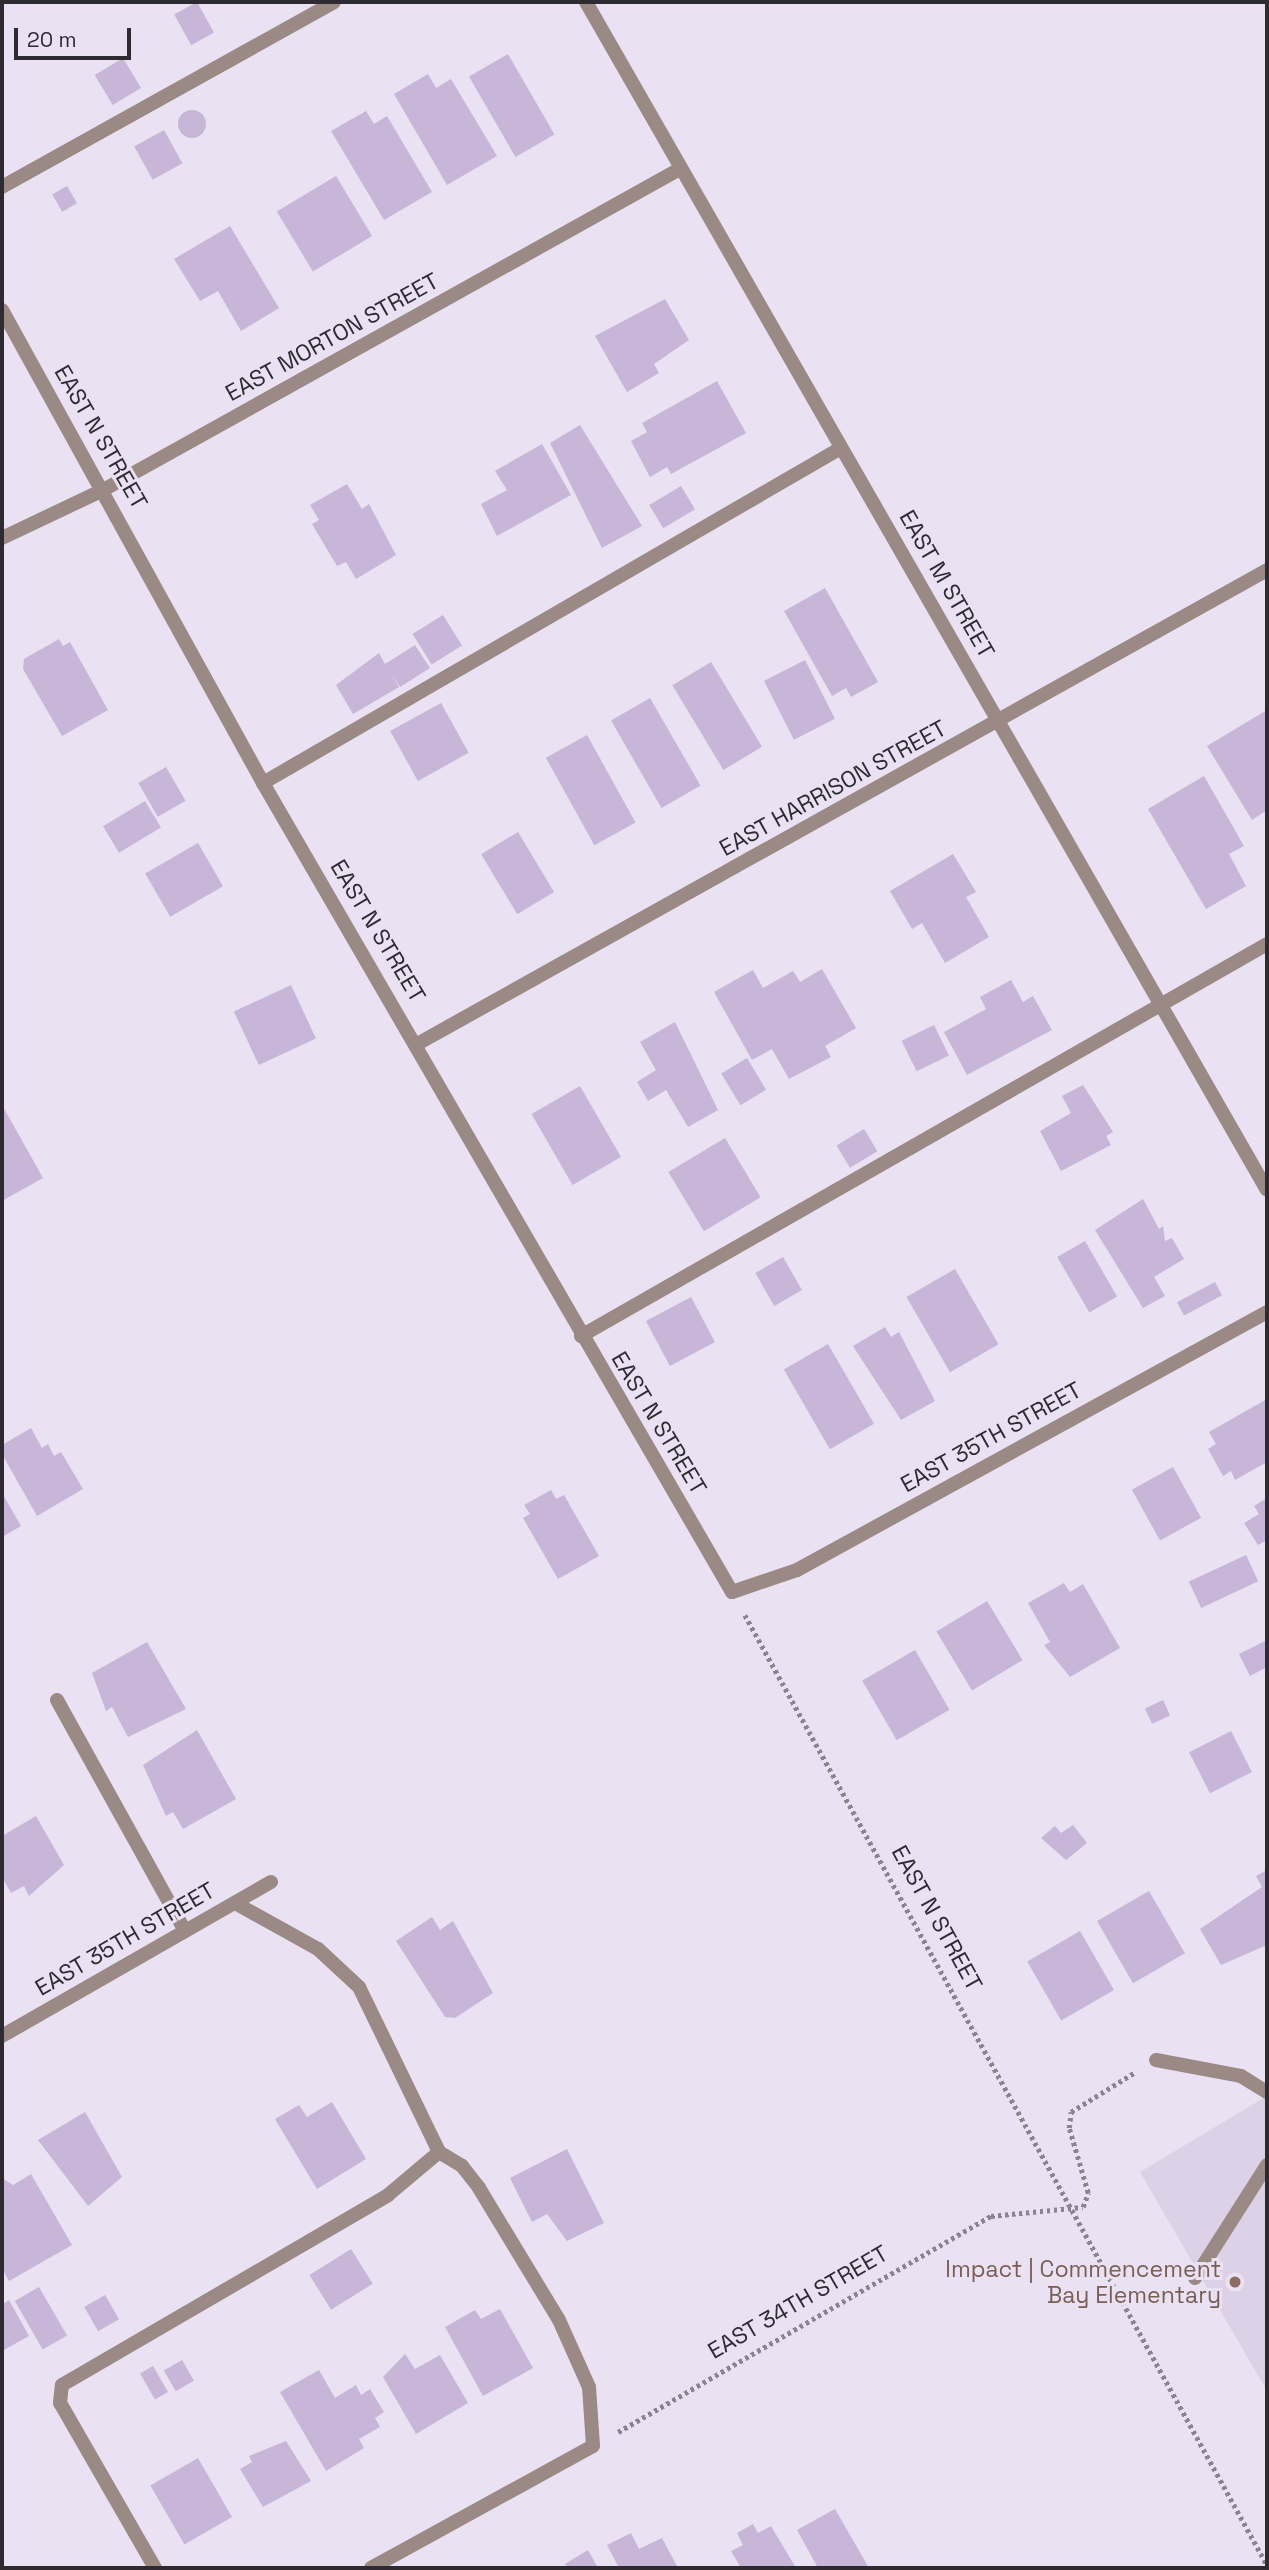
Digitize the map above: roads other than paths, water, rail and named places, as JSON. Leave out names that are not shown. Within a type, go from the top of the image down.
[{"type":"street","points":[[2,187],[334,2]]},
{"type":"street","name":"EAST M STREET","points":[[586,2],[1267,1190]]},
{"type":"street","name":"EAST MORTON STREET","points":[[2,538],[105,489],[680,169]]},
{"type":"street","name":"EAST N STREET","points":[[2,310],[105,489],[263,783],[419,1043],[581,1336],[732,1592]]},
{"type":"street","points":[[263,783],[841,448]]},
{"type":"street","name":"EAST HARRISON STREET","points":[[419,1043],[1000,722],[1267,570]]},
{"type":"street","points":[[581,1336],[1267,944]]},
{"type":"street","name":"EAST 35TH STREET","points":[[732,1592],[797,1570],[1267,1312]]},
{"type":"street","points":[[57,1700],[185,1931]]},
{"type":"street","name":"EAST 35TH STREET","points":[[2,2036],[271,1882]]},
{"type":"street","points":[[235,1903],[318,1948],[359,1987],[439,2152],[463,2166],[480,2188],[559,2320],[589,2387],[593,2446],[371,2568]]},
{"type":"street","points":[[1156,2060],[1241,2076],[1267,2092]]},
{"type":"street","points":[[155,2568],[60,2403],[61,2385],[388,2195],[439,2152]]},
{"type":"street","points":[[1195,2278],[1267,2165]]},
{"type":"place","name":"Impact | Commencement Bay Elementary","points":[[1235,2282]]}]
